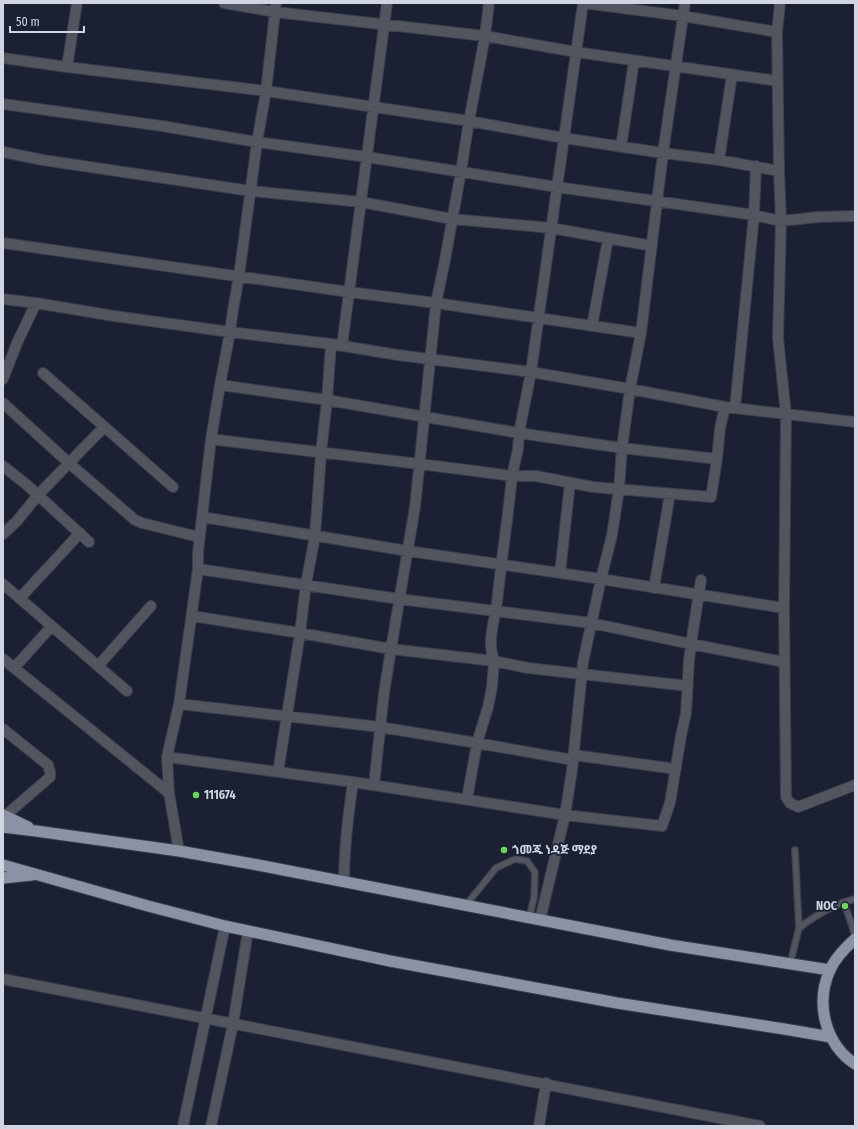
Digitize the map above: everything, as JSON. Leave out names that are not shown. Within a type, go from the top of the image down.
[{"type":"highway","points":[[4,815],[36,831]]},
{"type":"highway","points":[[3,827],[178,851],[344,881],[670,945],[830,970]]},
{"type":"highway","points":[[3,865],[148,906],[248,931],[390,960],[617,1003],[831,1037]]},
{"type":"highway","points":[[3,878],[38,874]]},
{"type":"highway","points":[[855,940],[846,947],[830,970],[825,982],[823,1007],[831,1037],[842,1053],[855,1064]]},
{"type":"street","points":[[67,67],[77,3]]},
{"type":"street","points":[[224,3],[276,7],[385,24],[485,36],[634,61],[778,81]]},
{"type":"street","points":[[342,346],[367,157],[372,107],[387,3]]},
{"type":"street","points":[[374,786],[380,727],[391,649],[415,507],[436,303],[485,36],[489,3]]},
{"type":"street","points":[[467,799],[477,743],[488,707],[492,687],[494,661],[490,648],[491,636],[496,611],[501,564],[508,523],[512,476],[518,449],[519,433],[530,372],[583,3],[684,16],[777,32]]},
{"type":"street","points":[[540,920],[565,815],[583,662],[612,535],[619,490],[622,448],[630,389],[640,333],[663,153],[685,3]]},
{"type":"street","points":[[780,3],[777,32],[781,221],[778,338],[786,415],[784,608],[786,797],[790,803],[798,806],[855,786]]},
{"type":"street","points":[[178,851],[169,793],[167,757],[179,704],[192,616],[198,569],[198,552],[212,439],[239,276],[257,142],[266,91],[276,7]]},
{"type":"street","points":[[3,58],[266,91],[469,121],[564,138],[719,160],[779,171]]},
{"type":"street","points":[[621,147],[634,61]]},
{"type":"street","points":[[719,160],[732,75]]},
{"type":"street","points":[[3,104],[162,126],[257,142],[754,215],[781,221],[818,217],[855,216]]},
{"type":"street","points":[[3,152],[43,160],[251,191],[361,202],[452,218],[551,228],[652,246]]},
{"type":"street","points":[[212,439],[512,476],[536,476],[570,483],[619,490],[711,497],[720,428],[730,408],[754,215],[756,166]]},
{"type":"street","points":[[592,326],[608,239]]},
{"type":"street","points":[[3,243],[538,317],[640,333]]},
{"type":"street","points":[[3,299],[114,316],[331,344],[530,372],[730,408],[855,422]]},
{"type":"street","points":[[3,379],[17,343],[36,303]]},
{"type":"street","points":[[278,772],[300,633],[306,584],[315,536],[331,344]]},
{"type":"street","points":[[43,373],[173,487]]},
{"type":"street","points":[[220,385],[327,400],[519,433],[622,448],[717,459]]},
{"type":"street","points":[[3,403],[135,520],[200,538]]},
{"type":"street","points":[[3,534],[38,495],[104,427]]},
{"type":"street","points":[[4,468],[38,495],[89,542]]},
{"type":"street","points":[[560,573],[570,483]]},
{"type":"street","points":[[654,588],[670,494]]},
{"type":"street","points":[[202,517],[408,551],[601,579],[784,608]]},
{"type":"street","points":[[20,598],[80,533]]},
{"type":"street","points":[[198,569],[399,599],[591,623],[784,662]]},
{"type":"street","points":[[167,757],[353,782],[565,815],[662,826],[670,802],[686,713],[689,660],[701,580]]},
{"type":"street","points":[[3,584],[127,691]]},
{"type":"street","points":[[98,666],[151,606]]},
{"type":"street","points":[[192,616],[391,649],[494,661],[528,668],[688,686]]},
{"type":"street","points":[[14,668],[51,627]]},
{"type":"street","points":[[3,659],[169,793]]},
{"type":"street","points":[[179,704],[380,727],[573,757],[676,768]]},
{"type":"street","points":[[3,729],[48,766],[50,772],[50,777],[4,815]]},
{"type":"street","points":[[344,881],[344,856],[353,782]]},
{"type":"street","points":[[183,1126],[225,926]]},
{"type":"street","points":[[211,1126],[233,1024],[248,931]]},
{"type":"street","points":[[3,979],[205,1019],[546,1083],[760,1126]]},
{"type":"street","points":[[539,1126],[546,1083]]},
{"type":"lane","points":[[790,964],[799,928],[795,850]]},
{"type":"lane","points":[[465,905],[496,868],[515,859],[527,861],[535,872],[534,898],[529,918]]},
{"type":"lane","points":[[799,928],[818,914],[844,902],[855,899]]},
{"type":"lane","points":[[844,902],[855,935]]},
{"type":"place","name":"111674","points":[[196,795]]},
{"type":"place","name":"ጎመጁ ነዳጅ ማደያ","points":[[504,850]]},
{"type":"place","name":"NOC","points":[[845,906]]}]
